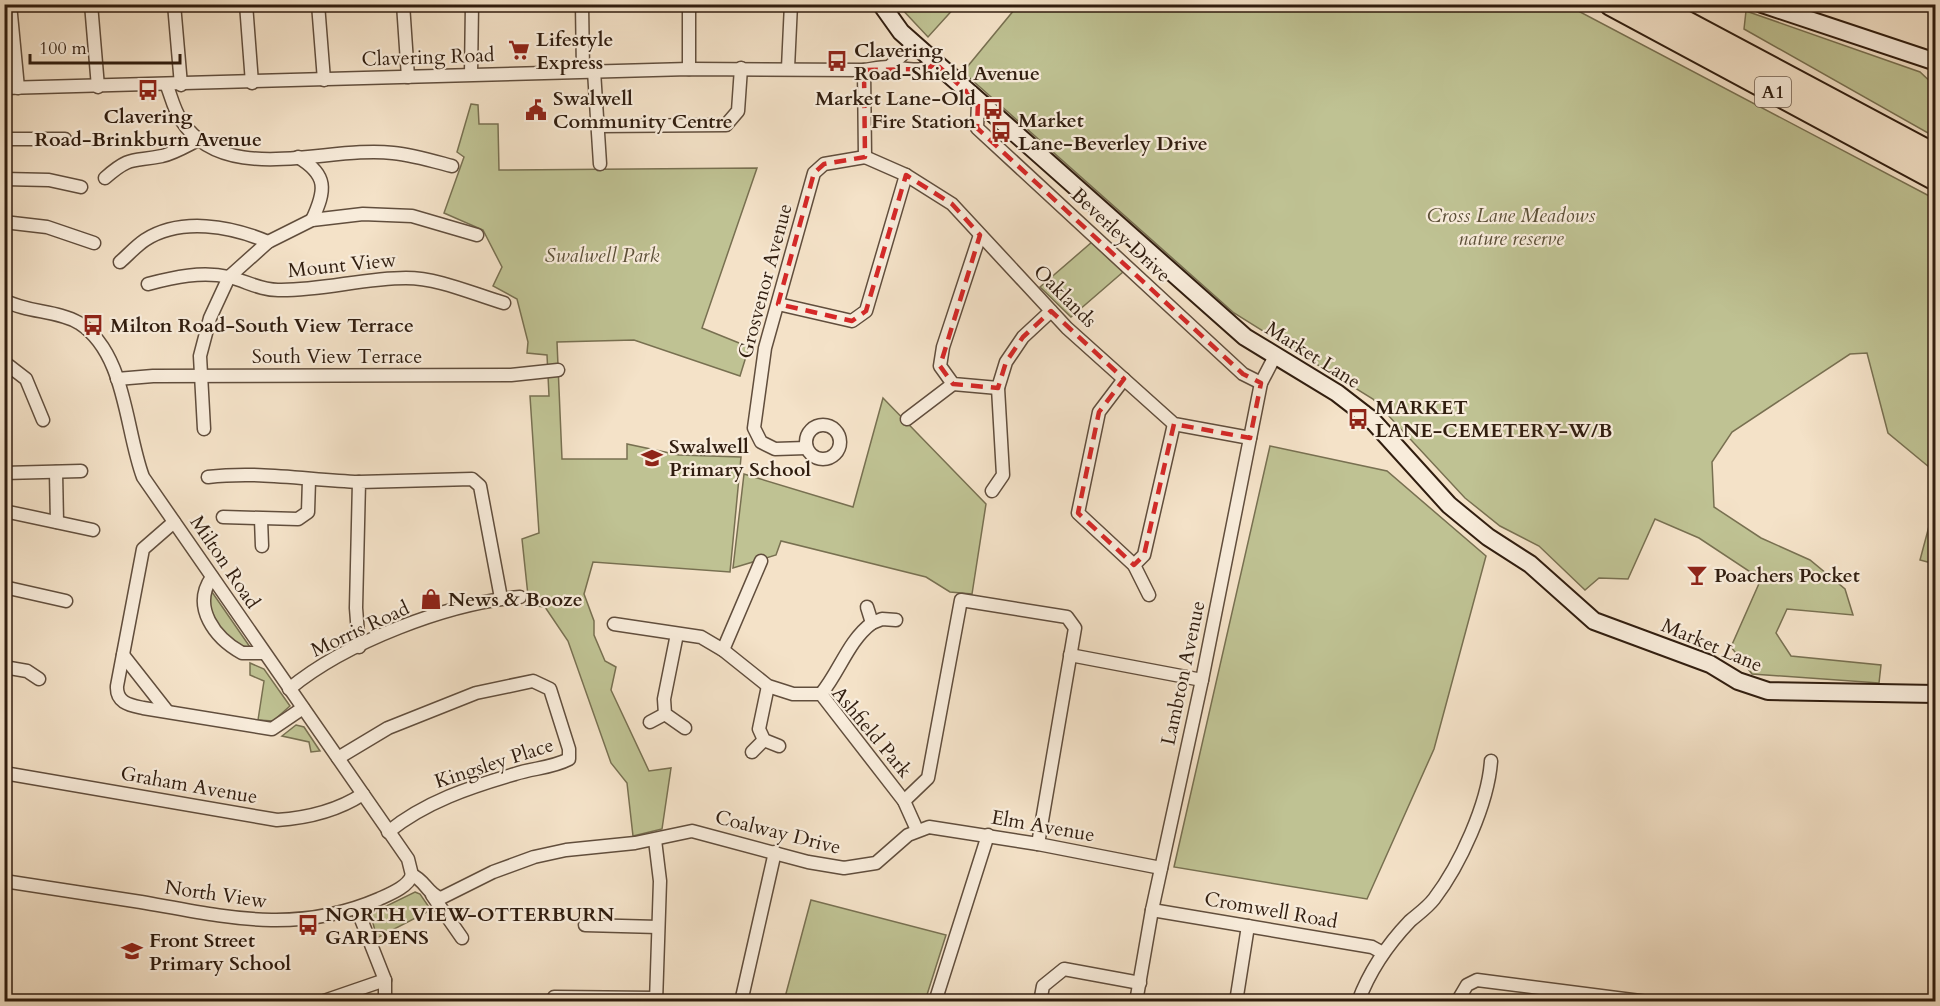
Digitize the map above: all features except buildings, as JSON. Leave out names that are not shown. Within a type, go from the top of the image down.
[{"type":"highway","name":"A1","points":[[1611,4],[1935,179]]},
{"type":"highway","name":"A1","points":[[1651,4],[1935,156]]},
{"type":"street","points":[[10,4],[18,88]]},
{"type":"street","points":[[91,4],[98,87]]},
{"type":"street","points":[[174,4],[181,85]]},
{"type":"street","points":[[246,4],[252,83]]},
{"type":"street","points":[[318,4],[324,80]]},
{"type":"street","points":[[403,4],[408,77]]},
{"type":"street","points":[[471,74],[472,4]]},
{"type":"street","points":[[582,4],[588,71],[598,126],[600,164]]},
{"type":"street","points":[[688,4],[689,69]]},
{"type":"street","points":[[788,68],[791,4]]},
{"type":"street","name":"Market Lane","points":[[881,4],[901,32],[1245,337],[1337,393],[1372,420],[1449,505],[1488,537],[1530,564],[1594,621],[1710,664],[1738,681],[1768,691],[1935,694]]},
{"type":"street","points":[[1762,4],[1935,62]]},
{"type":"street","points":[[890,67],[915,44]]},
{"type":"street","name":"Clavering Road","points":[[4,88],[167,86],[588,71],[741,68],[864,70],[890,67],[928,69],[935,63]]},
{"type":"street","points":[[598,126],[726,125],[738,111],[741,68]]},
{"type":"street","points":[[864,70],[865,158]]},
{"type":"street","points":[[167,86],[180,119],[198,140],[221,153],[252,159],[392,153],[452,166]]},
{"type":"street","name":"Beverley Drive","points":[[978,102],[977,128],[1243,374],[1261,383]]},
{"type":"street","points":[[4,139],[66,139]]},
{"type":"street","points":[[105,178],[120,165],[139,157],[161,156],[198,140]]},
{"type":"street","points":[[298,157],[313,166],[323,182],[321,202],[312,220]]},
{"type":"street","name":"Oaklands","points":[[865,158],[906,175],[952,204],[1051,311],[1174,424]]},
{"type":"street","name":"Grosvenor Avenue","points":[[806,448],[776,449],[761,442],[754,428],[765,348],[814,173],[824,164],[865,158]]},
{"type":"street","points":[[778,304],[852,321],[866,311],[906,175]]},
{"type":"street","points":[[4,179],[49,180],[81,187]]},
{"type":"street","points":[[204,429],[200,356],[210,318],[229,277],[267,242],[312,220],[363,214],[412,216],[477,235]]},
{"type":"street","points":[[4,222],[47,227],[94,243]]},
{"type":"street","points":[[120,261],[146,239],[176,228],[224,228],[244,231],[267,242]]},
{"type":"street","points":[[953,384],[940,366],[943,347],[980,235]]},
{"type":"street","name":"Mount View","points":[[147,284],[180,276],[229,277],[275,290],[408,278],[458,288],[504,303]]},
{"type":"street","name":"Milton Road","points":[[4,300],[15,306],[78,323],[102,345],[117,379],[129,434],[143,477],[409,861],[412,875]]},
{"type":"street","points":[[992,491],[1004,475],[998,388],[1006,362],[1023,337],[1051,311]]},
{"type":"street","name":"Lambton Avenue","points":[[1136,1002],[1152,910],[1203,680],[1261,383],[1275,356]]},
{"type":"street","points":[[4,362],[26,379],[43,420]]},
{"type":"street","name":"South View Terrace","points":[[117,379],[201,376],[511,375],[558,370]]},
{"type":"street","points":[[1124,379],[1099,412],[1078,513],[1134,565],[1149,595]]},
{"type":"street","points":[[907,419],[953,384],[998,388]]},
{"type":"street","points":[[1134,565],[1144,555],[1174,424],[1250,438]]},
{"type":"street","points":[[4,473],[81,471]]},
{"type":"street","points":[[56,472],[57,522]]},
{"type":"street","points":[[208,477],[295,476],[309,480],[358,482],[472,479],[480,486],[501,598]]},
{"type":"street","points":[[223,518],[298,519],[308,512],[309,480]]},
{"type":"street","points":[[358,482],[356,616],[359,646]]},
{"type":"street","points":[[4,511],[93,530]]},
{"type":"street","points":[[261,519],[262,546]]},
{"type":"street","points":[[174,522],[143,549],[117,692],[127,705],[272,729],[303,708]]},
{"type":"street","points":[[723,650],[761,561]]},
{"type":"street","points":[[212,577],[204,588],[204,600],[207,618],[213,630],[242,653],[263,653]]},
{"type":"street","points":[[4,587],[66,601]]},
{"type":"street","name":"Morris Road","points":[[289,689],[312,672],[359,646],[427,619],[501,598],[520,597]]},
{"type":"street","points":[[904,801],[928,778],[961,600],[1067,617],[1075,628],[1038,844]]},
{"type":"street","points":[[867,607],[872,622]]},
{"type":"street","points":[[821,694],[834,678],[854,640],[872,622],[882,619],[896,620]]},
{"type":"street","name":"Ashfield Park","points":[[614,624],[701,638],[723,650],[768,686],[793,694],[821,694],[904,801],[917,830]]},
{"type":"street","points":[[665,714],[664,699],[677,634]]},
{"type":"street","points":[[123,655],[167,711]]},
{"type":"street","points":[[1070,655],[1203,680]]},
{"type":"street","points":[[4,667],[27,671],[39,679]]},
{"type":"street","name":"Kingsley Place","points":[[338,758],[388,728],[458,699],[532,681],[550,689],[569,749],[569,759],[461,791],[418,812],[388,832]]},
{"type":"street","points":[[768,686],[759,729],[765,740],[779,746]]},
{"type":"street","points":[[650,722],[665,714]]},
{"type":"street","points":[[665,714],[685,728]]},
{"type":"street","points":[[752,752],[765,740]]},
{"type":"street","points":[[1358,1002],[1383,953],[1432,902],[1448,881],[1459,859],[1490,777],[1491,761]]},
{"type":"street","name":"Graham Avenue","points":[[4,773],[277,820],[330,811],[363,794]]},
{"type":"street","name":"Elm Avenue","points":[[917,830],[929,827],[988,835],[1161,868]]},
{"type":"street","name":"Coalway Drive","points":[[432,895],[443,898],[493,872],[534,857],[655,840],[692,831],[826,866],[854,869],[876,863],[917,830]]},
{"type":"street","points":[[935,1002],[988,835]]},
{"type":"street","points":[[554,996],[656,1000],[660,881],[655,840]]},
{"type":"street","points":[[741,1002],[775,852]]},
{"type":"street","points":[[412,875],[423,881],[462,938]]},
{"type":"street","name":"North View","points":[[4,881],[251,920],[280,922],[322,917],[357,909],[397,890],[406,884],[412,875]]},
{"type":"street","points":[[357,909],[384,980],[385,1002]]},
{"type":"street","name":"Cromwell Road","points":[[1152,910],[1372,947],[1383,953]]},
{"type":"street","points":[[585,925],[658,927]]},
{"type":"street","points":[[1236,1002],[1248,926]]},
{"type":"street","points":[[1040,1002],[1043,986],[1064,969],[1140,983]]},
{"type":"street","points":[[321,1002],[384,980]]},
{"type":"street","points":[[1457,1002],[1467,985],[1477,980],[1648,1002]]},
{"type":"highlighted area","points":[[935,63],[978,102],[977,128],[1243,374],[1261,383],[1250,438],[1174,424],[1144,555],[1134,565],[1078,513],[1099,412],[1124,379],[1051,311],[1023,337],[1006,362],[998,388],[953,384],[940,366],[980,235],[952,204],[906,175],[866,311],[852,321],[778,304],[814,173],[824,164],[865,157],[864,70],[928,69]]},
{"type":"green space","name":"Cross Lane Meadows nature reserve","points":[[1019,4],[1567,5],[1935,199],[1935,472],[1888,433],[1867,353],[1850,354],[1732,432],[1712,462],[1714,507],[1761,538],[1810,560],[1845,589],[1853,615],[1787,609],[1776,633],[1791,656],[1881,665],[1879,683],[1752,674],[1731,647],[1761,579],[1699,538],[1655,519],[1628,579],[1599,578],[1585,590],[1539,546],[1500,526],[1465,498],[1373,399],[1234,313],[963,72]]},
{"type":"green space","points":[[898,5],[957,5],[928,37]]},
{"type":"green space","points":[[1746,11],[1920,72],[1935,86],[1935,137],[1744,29]]},
{"type":"green space","name":"Swalwell Park","points":[[471,104],[478,105],[479,124],[498,124],[499,170],[757,168],[702,328],[749,347],[740,376],[634,340],[557,342],[562,459],[627,459],[627,444],[679,455],[741,457],[730,572],[593,562],[584,594],[594,621],[594,635],[605,661],[616,667],[611,690],[649,771],[671,768],[662,829],[633,836],[627,783],[611,763],[568,641],[545,607],[529,605],[522,539],[539,533],[530,396],[549,396],[547,355],[527,353],[528,342],[517,299],[493,286],[502,267],[483,230],[444,213],[464,157],[457,152]]},
{"type":"green space","points":[[1092,242],[1123,272],[1071,317],[1040,287]]},
{"type":"green space","points":[[883,398],[986,504],[972,594],[950,592],[926,577],[781,541],[776,555],[733,568],[744,474],[853,507]]},
{"type":"green space","points":[[1270,446],[1387,471],[1486,556],[1434,749],[1367,899],[1174,867]]},
{"type":"green space","points":[[1932,515],[1935,516],[1935,564],[1920,560]]},
{"type":"green space","points":[[212,592],[250,647],[242,646],[227,637],[217,623],[208,598]]},
{"type":"green space","points":[[250,663],[264,669],[290,706],[273,721],[258,720],[264,681],[250,675]]},
{"type":"green space","points":[[296,725],[304,727],[320,751],[311,752],[309,742],[282,736]]},
{"type":"green space","points":[[415,892],[420,894],[431,910],[377,938],[371,916],[374,912]]},
{"type":"green space","points":[[811,900],[946,935],[925,1001],[784,1001]]},
{"type":"place","name":"Lifestyle Express","points":[[519,50]]},
{"type":"place","name":"Clavering Road-Shield Avenue","points":[[837,61]]},
{"type":"place","name":"Clavering Road-Brinkburn Avenue","points":[[148,90]]},
{"type":"place","name":"Market Lane-Old Fire Station","points":[[993,109]]},
{"type":"place","name":"Swalwell Community Centre","points":[[536,110]]},
{"type":"place","name":"Market Lane-Beverley Drive","points":[[1001,132]]},
{"type":"place","name":"Milton Road-South View Terrace","points":[[93,325]]},
{"type":"place","name":"MARKET LANE-CEMETERY-W/B","points":[[1358,419]]},
{"type":"place","name":"Swalwell Primary School","points":[[652,458]]},
{"type":"place","name":"Poachers Pocket","points":[[1697,575]]},
{"type":"place","name":"News & Booze","points":[[431,599]]},
{"type":"place","name":"NORTH VIEW-OTTERBURN GARDENS","points":[[308,925]]},
{"type":"place","name":"Front Street Primary School","points":[[132,951]]}]
